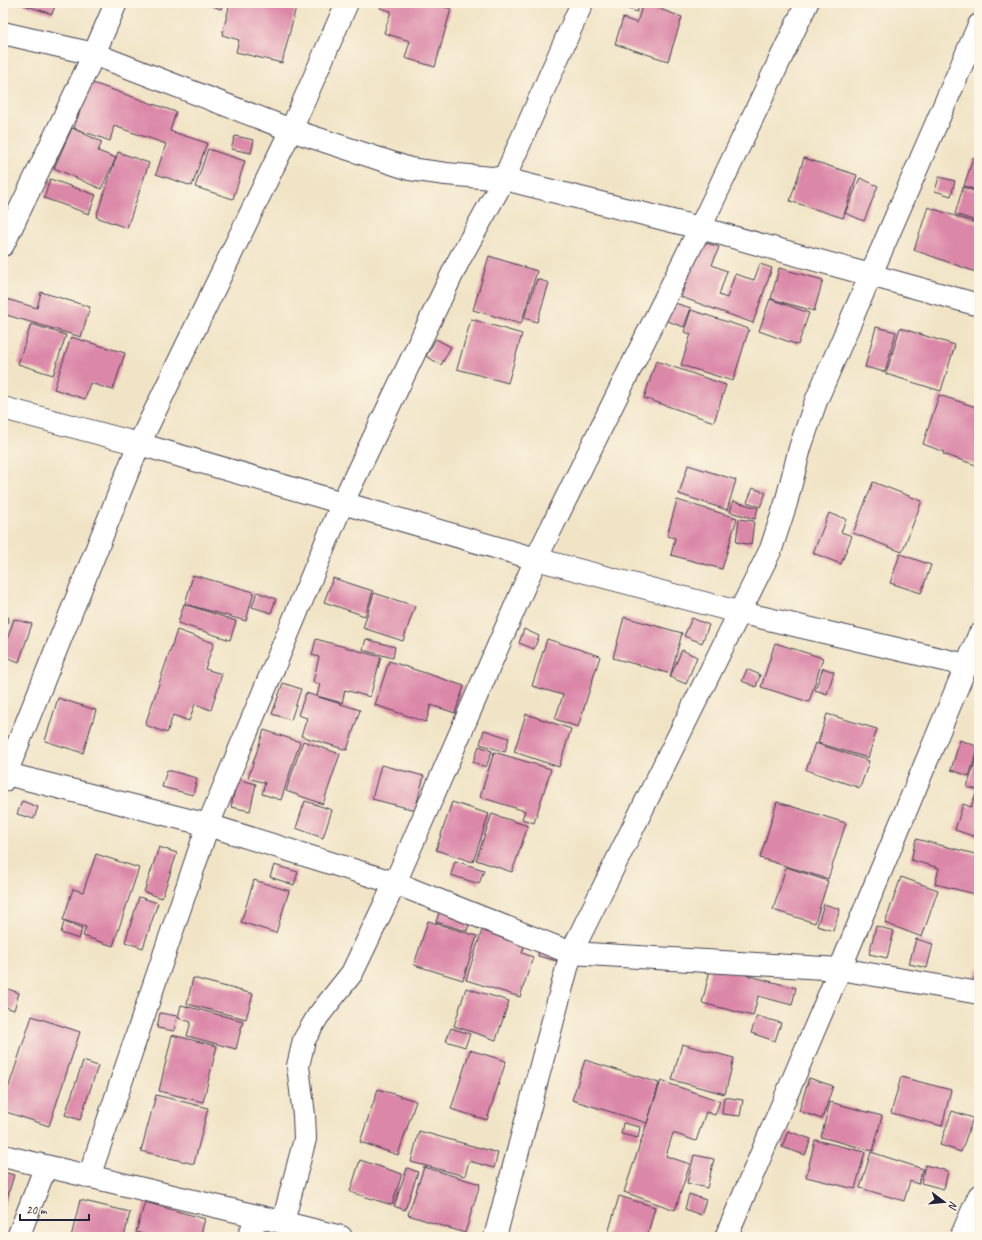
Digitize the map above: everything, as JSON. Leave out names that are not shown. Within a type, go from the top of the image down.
[{"type":"street","points":[[3,245],[94,54],[116,3]]},
{"type":"street","points":[[347,3],[292,130],[139,444],[4,776],[208,825],[395,883],[571,953],[840,969],[979,993]]},
{"type":"street","points":[[89,1177],[208,825],[342,504],[459,260],[504,179],[582,3]]},
{"type":"street","points":[[283,1222],[305,1139],[304,1115],[298,1066],[304,1040],[318,1016],[352,973],[395,883],[536,559],[700,228],[807,3]]},
{"type":"street","points":[[495,1237],[571,953],[738,612],[771,549],[786,503],[800,448],[816,401],[979,25]]},
{"type":"street","points":[[3,33],[94,54],[292,130],[410,169],[504,179],[700,228],[979,305]]},
{"type":"street","points":[[3,408],[139,444],[536,559],[738,612],[966,665]]},
{"type":"street","points":[[726,1237],[840,969],[979,635]]},
{"type":"street","points":[[3,1156],[341,1237]]},
{"type":"street","points":[[18,1237],[46,1166]]},
{"type":"street","points":[[961,1237],[979,1196]]},
{"type":"street","points":[[248,1237],[257,1216]]},
{"type":"building","points":[[18,3],[56,3],[52,14]]},
{"type":"building","points":[[204,3],[223,3],[221,9]]},
{"type":"building","points":[[230,3],[297,3],[282,63],[236,52],[239,40],[222,35]]},
{"type":"building","points":[[382,3],[431,3],[451,9],[435,67],[405,58],[410,41],[384,33],[391,11],[380,8]]},
{"type":"building","points":[[618,3],[640,3],[637,12],[617,5]]},
{"type":"building","points":[[643,3],[682,17],[668,61],[615,44],[623,18],[637,23]]},
{"type":"building","points":[[685,3],[695,3],[694,6]]},
{"type":"building","points":[[90,82],[176,112],[170,131],[207,143],[192,186],[156,174],[166,144],[114,126],[110,141],[74,128]]},
{"type":"building","points":[[72,128],[102,142],[98,151],[116,158],[101,189],[54,168]]},
{"type":"building","points":[[235,136],[254,140],[251,153],[231,149]]},
{"type":"building","points":[[208,149],[245,161],[233,199],[195,187]]},
{"type":"building","points":[[118,152],[149,163],[127,228],[96,217]]},
{"type":"building","points":[[804,158],[857,175],[843,218],[790,201]]},
{"type":"building","points":[[973,158],[979,160],[979,191],[964,186]]},
{"type":"building","points":[[939,177],[955,181],[951,196],[935,191]]},
{"type":"building","points":[[860,178],[878,186],[864,221],[845,213]]},
{"type":"building","points":[[50,179],[96,195],[89,214],[44,198]]},
{"type":"building","points":[[963,187],[979,192],[979,222],[955,214]]},
{"type":"building","points":[[928,207],[979,224],[979,273],[914,250]]},
{"type":"building","points":[[700,241],[719,247],[712,265],[727,271],[719,295],[727,298],[735,274],[754,280],[760,264],[772,268],[753,323],[681,297]]},
{"type":"building","points":[[489,256],[537,271],[521,324],[473,310]]},
{"type":"building","points":[[779,268],[823,280],[814,311],[771,299]]},
{"type":"building","points":[[537,279],[549,283],[537,322],[524,318]]},
{"type":"building","points":[[41,292],[90,307],[81,337],[3,314],[3,298],[37,308]]},
{"type":"building","points":[[770,299],[809,313],[798,345],[759,331]]},
{"type":"building","points":[[671,302],[691,308],[684,327],[665,320]]},
{"type":"building","points":[[691,310],[749,329],[733,381],[681,365],[691,334],[684,332]]},
{"type":"building","points":[[471,319],[522,334],[508,383],[457,369]]},
{"type":"building","points":[[31,324],[66,335],[53,375],[18,364]]},
{"type":"building","points":[[876,327],[896,332],[885,372],[865,367]]},
{"type":"building","points":[[900,328],[955,345],[941,391],[886,374]]},
{"type":"building","points":[[71,337],[125,353],[113,390],[90,383],[85,399],[54,389]]},
{"type":"building","points":[[436,339],[451,347],[441,365],[426,356]]},
{"type":"building","points":[[656,361],[726,385],[714,422],[644,398]]},
{"type":"building","points":[[939,395],[979,408],[979,466],[943,454],[944,452],[923,444]]},
{"type":"building","points":[[688,465],[736,480],[727,510],[679,494]]},
{"type":"building","points":[[873,482],[922,501],[902,552],[853,533]]},
{"type":"building","points":[[753,488],[766,493],[760,507],[747,502]]},
{"type":"building","points":[[677,500],[737,518],[722,569],[671,555],[675,538],[667,536]]},
{"type":"building","points":[[733,501],[758,508],[755,519],[730,512]]},
{"type":"building","points":[[829,513],[846,519],[841,532],[852,536],[841,564],[813,553]]},
{"type":"building","points":[[739,519],[754,521],[751,545],[736,542]]},
{"type":"building","points":[[900,554],[931,565],[921,593],[890,583]]},
{"type":"building","points":[[193,575],[254,592],[246,621],[185,604]]},
{"type":"building","points":[[333,578],[373,591],[365,616],[324,602]]},
{"type":"building","points":[[257,592],[276,599],[271,613],[252,607]]},
{"type":"building","points":[[374,593],[415,606],[403,641],[363,628]]},
{"type":"building","points":[[184,604],[236,621],[230,640],[178,623]]},
{"type":"building","points":[[3,616],[9,618],[3,636]]},
{"type":"building","points":[[624,617],[682,633],[671,674],[613,658]]},
{"type":"building","points":[[692,618],[709,625],[702,643],[684,636]]},
{"type":"building","points":[[14,619],[32,624],[19,662],[3,656]]},
{"type":"building","points":[[524,629],[539,636],[534,649],[519,643]]},
{"type":"building","points":[[177,630],[214,643],[205,669],[222,674],[211,710],[195,704],[189,721],[173,715],[167,733],[145,725]]},
{"type":"building","points":[[316,639],[381,657],[370,697],[345,690],[342,703],[317,696],[320,684],[313,682],[319,657],[312,655]]},
{"type":"building","points":[[366,639],[395,647],[393,658],[363,650]]},
{"type":"building","points":[[547,639],[600,656],[578,727],[555,719],[563,695],[532,686]]},
{"type":"building","points":[[775,643],[823,658],[809,702],[761,687]]},
{"type":"building","points":[[682,650],[697,657],[686,684],[670,677]]},
{"type":"building","points":[[389,661],[464,686],[455,713],[431,705],[426,722],[375,705]]},
{"type":"building","points":[[823,668],[834,672],[827,694],[815,690]]},
{"type":"building","points":[[747,669],[760,675],[756,687],[742,681]]},
{"type":"building","points":[[283,683],[301,689],[291,720],[272,714]]},
{"type":"building","points":[[306,693],[360,710],[347,750],[301,736],[307,718],[298,715]]},
{"type":"building","points":[[58,698],[96,710],[83,753],[45,741]]},
{"type":"building","points":[[526,714],[571,729],[559,767],[514,752]]},
{"type":"building","points":[[827,714],[877,729],[868,758],[818,743]]},
{"type":"building","points":[[264,730],[300,742],[281,800],[262,794],[265,783],[248,778]]},
{"type":"building","points":[[484,730],[509,738],[505,752],[480,744]]},
{"type":"building","points":[[960,740],[979,747],[969,776],[951,770]]},
{"type":"building","points":[[303,741],[340,754],[323,804],[286,791]]},
{"type":"building","points":[[815,743],[869,761],[860,788],[806,770]]},
{"type":"building","points":[[479,746],[492,751],[486,767],[473,762]]},
{"type":"building","points":[[979,750],[979,790],[967,787]]},
{"type":"building","points":[[494,752],[551,769],[534,823],[522,819],[525,811],[480,797]]},
{"type":"building","points":[[381,765],[424,776],[415,810],[372,799]]},
{"type":"building","points":[[167,770],[197,778],[193,795],[162,787]]},
{"type":"building","points":[[237,779],[256,784],[250,811],[231,807]]},
{"type":"building","points":[[976,793],[979,795],[979,838],[955,830],[963,804],[971,807]]},
{"type":"building","points":[[22,801],[38,807],[34,819],[17,814]]},
{"type":"building","points":[[305,801],[332,810],[323,838],[296,828]]},
{"type":"building","points":[[452,802],[489,814],[473,862],[436,850]]},
{"type":"building","points":[[777,802],[846,823],[828,879],[760,858]]},
{"type":"building","points":[[492,814],[528,826],[512,872],[476,860]]},
{"type":"building","points":[[916,839],[979,855],[979,895],[935,884],[939,868],[911,860]]},
{"type":"building","points":[[159,847],[177,853],[162,898],[144,892]]},
{"type":"building","points":[[96,854],[139,868],[113,946],[83,936],[86,927],[63,920],[73,889],[83,892]]},
{"type":"building","points":[[455,861],[484,870],[479,884],[451,875]]},
{"type":"building","points":[[274,865],[298,872],[294,885],[270,877]]},
{"type":"building","points":[[786,867],[828,881],[815,923],[773,910]]},
{"type":"building","points":[[901,877],[938,890],[922,937],[885,923]]},
{"type":"building","points":[[254,880],[289,891],[276,933],[241,922]]},
{"type":"building","points":[[139,897],[158,903],[143,948],[125,942]]},
{"type":"building","points":[[824,904],[840,909],[833,931],[817,926]]},
{"type":"building","points":[[440,910],[471,918],[467,931],[436,922]]},
{"type":"building","points":[[428,921],[477,936],[463,980],[414,965]]},
{"type":"building","points":[[64,922],[82,928],[79,939],[61,933]]},
{"type":"building","points":[[484,924],[527,938],[522,953],[533,957],[520,997],[466,980]]},
{"type":"building","points":[[876,926],[894,931],[887,958],[869,954]]},
{"type":"building","points":[[916,939],[933,944],[927,968],[909,964]]},
{"type":"building","points":[[541,944],[560,949],[557,961],[538,956]]},
{"type":"building","points":[[711,966],[796,988],[792,1005],[758,996],[753,1016],[702,1003]]},
{"type":"building","points":[[979,968],[979,981],[974,979]]},
{"type":"building","points":[[193,978],[253,994],[246,1019],[187,1004]]},
{"type":"building","points":[[3,987],[19,993],[14,1010],[3,1006]]},
{"type":"building","points":[[466,988],[509,1001],[496,1040],[454,1026]]},
{"type":"building","points":[[181,1005],[243,1021],[236,1049],[187,1036],[191,1022],[178,1018]]},
{"type":"building","points":[[160,1013],[177,1016],[174,1031],[157,1028]]},
{"type":"building","points":[[32,1016],[80,1032],[49,1126],[3,1111],[3,1104]]},
{"type":"building","points":[[757,1016],[781,1023],[775,1041],[751,1033]]},
{"type":"building","points":[[451,1028],[470,1034],[465,1047],[446,1041]]},
{"type":"building","points":[[172,1035],[217,1046],[203,1102],[159,1091]]},
{"type":"building","points":[[682,1044],[734,1058],[725,1094],[672,1080]]},
{"type":"building","points":[[470,1050],[506,1061],[487,1120],[451,1109]]},
{"type":"building","points":[[585,1060],[659,1083],[647,1123],[572,1100]]},
{"type":"building","points":[[83,1061],[98,1066],[80,1120],[65,1115]]},
{"type":"building","points":[[901,1077],[951,1090],[942,1126],[891,1113]]},
{"type":"building","points":[[809,1078],[833,1086],[822,1119],[799,1111]]},
{"type":"building","points":[[661,1081],[720,1101],[715,1115],[706,1112],[696,1141],[673,1133],[666,1156],[690,1164],[675,1210],[624,1192]]},
{"type":"building","points":[[378,1089],[416,1101],[398,1155],[360,1142]]},
{"type":"building","points":[[156,1095],[208,1108],[194,1164],[141,1151]]},
{"type":"building","points":[[724,1097],[743,1100],[740,1116],[722,1114]]},
{"type":"building","points":[[830,1102],[882,1116],[873,1151],[821,1137]]},
{"type":"building","points":[[952,1111],[973,1118],[961,1152],[940,1145]]},
{"type":"building","points":[[623,1123],[640,1127],[638,1138],[621,1134]]},
{"type":"building","points":[[419,1131],[498,1153],[494,1168],[469,1161],[465,1176],[411,1162]]},
{"type":"building","points":[[788,1131],[811,1139],[805,1155],[782,1147]]},
{"type":"building","points":[[815,1140],[865,1152],[855,1189],[806,1177]]},
{"type":"building","points":[[871,1152],[923,1169],[918,1184],[910,1181],[904,1201],[860,1188]]},
{"type":"building","points":[[694,1155],[714,1159],[707,1188],[687,1183]]},
{"type":"building","points":[[360,1160],[402,1174],[392,1205],[350,1192]]},
{"type":"building","points":[[925,1165],[948,1171],[944,1189],[921,1183]]},
{"type":"building","points":[[424,1167],[480,1184],[465,1233],[408,1215]]},
{"type":"building","points":[[407,1168],[418,1172],[405,1210],[394,1206]]},
{"type":"building","points":[[3,1172],[14,1175],[3,1212]]},
{"type":"building","points":[[689,1194],[706,1200],[701,1215],[685,1209]]},
{"type":"building","points":[[619,1196],[655,1207],[647,1237],[607,1237]]},
{"type":"building","points":[[80,1200],[130,1212],[124,1237],[71,1237]]},
{"type":"building","points":[[145,1202],[205,1219],[200,1237],[154,1237],[136,1232]]},
{"type":"building","points":[[132,1234],[141,1237],[131,1237]]}]
